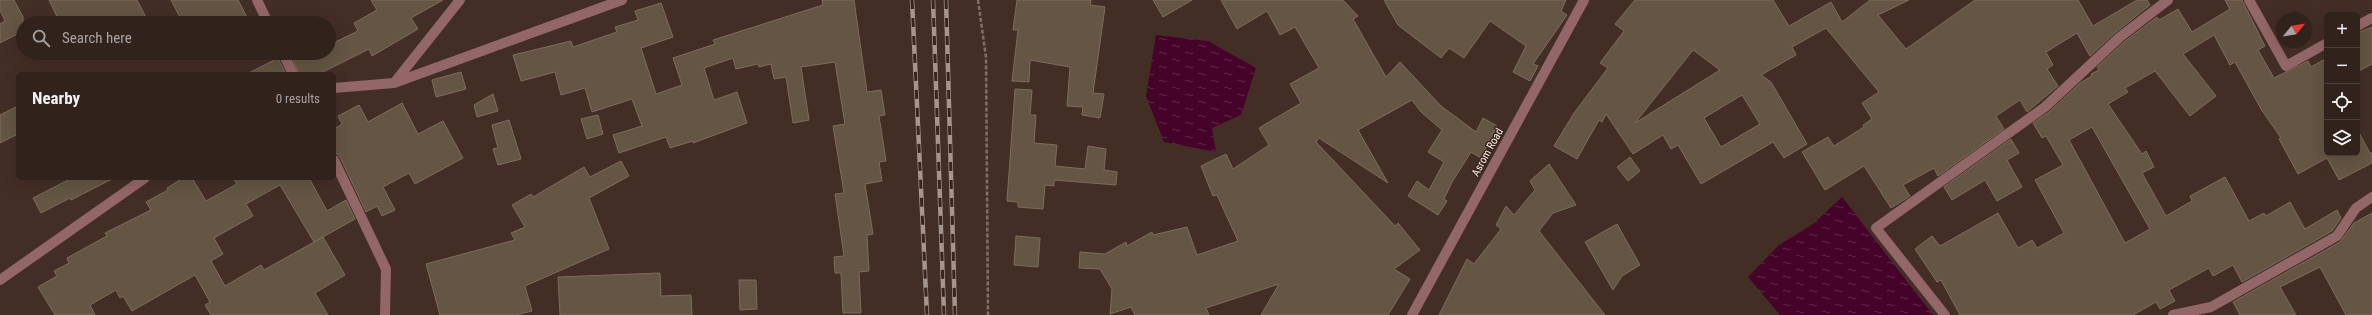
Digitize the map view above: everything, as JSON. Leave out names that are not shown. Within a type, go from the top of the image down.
[{"type":"street","points":[[257,0],[265,16]]},
{"type":"street","points":[[394,83],[460,0]]},
{"type":"street","points":[[336,88],[394,83],[622,0]]},
{"type":"street","name":"Asrom Road","points":[[1412,315],[1584,0]]},
{"type":"street","points":[[1945,315],[1876,228],[2045,107],[2120,37],[2168,0]]},
{"type":"street","points":[[2249,0],[2286,66],[2324,45]]},
{"type":"street","points":[[2360,24],[2372,18]]},
{"type":"street","points":[[286,60],[292,72]]},
{"type":"street","points":[[336,164],[386,269],[385,315]]},
{"type":"street","points":[[0,280],[141,180]]},
{"type":"street","points":[[2173,315],[2211,307],[2337,236],[2356,208],[2372,197]]},
{"type":"path","points":[[978,0],[986,56],[988,315]]},
{"type":"water","points":[[1156,35],[1208,41],[1256,68],[1241,115],[1212,128],[1216,152],[1164,142],[1146,96]]},
{"type":"water","points":[[1842,197],[1933,315],[1780,315],[1748,277],[1779,245],[1813,224]]},
{"type":"building","points":[[0,0],[14,0],[22,16],[16,16],[16,35],[0,43],[0,24],[5,21],[0,10]]},
{"type":"building","points":[[49,0],[137,0],[145,16],[57,16]]},
{"type":"building","points":[[171,0],[238,0],[246,16],[179,16]]},
{"type":"building","points":[[371,0],[443,0],[411,18],[418,29],[372,56],[369,49],[323,72],[298,72],[293,60],[336,60],[336,42],[358,31],[354,23],[377,10]]},
{"type":"building","points":[[822,0],[854,0],[867,92],[881,90],[885,115],[879,116],[886,161],[879,162],[882,181],[865,184],[873,234],[867,235],[869,271],[859,272],[861,313],[843,313],[841,273],[835,273],[834,257],[844,256],[835,194],[844,193],[833,126],[845,124],[835,62],[801,67],[809,120],[793,123],[786,77],[774,79],[771,64],[759,67],[758,64],[736,69],[733,58],[704,68],[714,100],[737,92],[747,123],[693,143],[693,141],[670,148],[666,137],[619,153],[613,135],[642,126],[632,99],[592,112],[585,88],[561,95],[555,72],[521,81],[513,55],[571,41],[573,47],[617,32],[615,27],[638,20],[635,11],[661,3],[673,37],[641,48],[656,94],[682,85],[673,58],[715,44],[713,40],[823,5]]},
{"type":"building","points":[[1017,0],[1091,0],[1090,5],[1105,7],[1093,93],[1104,94],[1100,118],[1082,115],[1083,107],[1067,106],[1070,67],[1030,60],[1029,82],[1012,81],[1018,30],[1013,30]]},
{"type":"building","points":[[1153,0],[1192,0],[1163,17]]},
{"type":"building","points":[[1221,0],[1343,0],[1358,16],[1353,19],[1386,77],[1400,62],[1441,106],[1476,132],[1483,118],[1497,126],[1481,158],[1471,152],[1452,182],[1444,199],[1447,201],[1438,215],[1408,196],[1417,181],[1429,190],[1444,162],[1428,152],[1442,130],[1421,112],[1412,100],[1358,130],[1388,183],[1319,138],[1316,142],[1395,226],[1398,223],[1420,250],[1394,269],[1410,279],[1388,315],[1261,315],[1279,284],[1206,308],[1209,315],[1135,315],[1131,307],[1110,314],[1112,289],[1100,269],[1079,268],[1080,252],[1105,254],[1126,242],[1127,246],[1152,232],[1153,235],[1187,227],[1197,255],[1238,241],[1217,195],[1213,196],[1201,166],[1226,154],[1233,169],[1269,145],[1259,128],[1301,103],[1290,84],[1319,68],[1295,27],[1280,35],[1267,11],[1237,29]]},
{"type":"building","points":[[1384,0],[1566,0],[1561,11],[1567,15],[1533,64],[1538,66],[1530,81],[1513,72],[1526,46],[1490,21],[1464,58],[1449,48],[1441,58],[1398,25]]},
{"type":"building","points":[[1635,0],[1773,0],[1789,26],[1831,2],[1842,22],[1870,0],[1909,0],[1878,15],[1906,49],[1975,0],[2078,0],[2093,26],[2137,0],[2147,0],[2150,5],[2116,32],[2090,56],[2077,33],[2046,52],[2053,65],[2047,69],[2058,86],[2027,112],[2020,100],[1996,116],[2004,129],[1938,176],[1934,168],[1903,185],[1910,196],[1891,208],[1864,166],[1825,190],[1802,152],[1828,137],[1834,146],[1864,127],[1863,125],[1872,119],[1862,103],[1879,92],[1826,28],[1792,47],[1796,55],[1761,75],[1771,82],[1807,144],[1784,158],[1773,142],[1701,184],[1678,145],[1671,149],[1663,135],[1633,154],[1606,114],[1602,122],[1599,120],[1577,159],[1554,146],[1574,113],[1608,68],[1600,63],[1624,31],[1615,24]],"holes":[[[1693,50],[1720,70],[1635,123]],[[1742,95],[1760,124],[1721,147],[1704,118]]]},
{"type":"building","points":[[2225,0],[2242,0],[2265,46],[2258,50],[2274,78],[2308,61],[2311,67],[2324,60],[2324,156],[2360,156],[2360,135],[2370,153],[2372,153],[2372,163],[2339,180],[2327,158],[2298,174],[2279,139],[2281,138],[2261,109],[2235,62],[2230,65],[2214,35],[2183,54],[2216,96],[2190,116],[2155,71],[2125,88],[2128,92],[2108,104],[2142,154],[2146,151],[2154,167],[2142,173],[2166,216],[2192,201],[2190,196],[2225,177],[2249,221],[2264,213],[2266,216],[2290,202],[2305,229],[2337,210],[2341,218],[2332,231],[2242,282],[2233,265],[2213,276],[2209,268],[2169,290],[2175,301],[2160,309],[2156,302],[2133,315],[1960,315],[1941,280],[1937,282],[1915,249],[1932,236],[1940,246],[1998,213],[2018,248],[2032,240],[2037,248],[2064,233],[2035,180],[2063,165],[2046,136],[2042,138],[2033,123],[2049,112],[2080,83],[2092,76],[2091,74],[2099,70],[2097,67],[2124,42],[2157,17],[2159,20],[2178,9],[2192,32],[2230,9]],"holes":[[[2092,127],[2150,229],[2125,243],[2069,140]]]},
{"type":"building","points":[[2372,27],[2372,64],[2360,70],[2360,48],[2360,32]]},
{"type":"building","points":[[274,60],[279,60],[285,72],[251,72]]},
{"type":"building","points":[[461,72],[466,89],[436,97],[432,80]]},
{"type":"building","points":[[1015,89],[1032,90],[1030,115],[1036,115],[1034,143],[1057,145],[1055,166],[1085,169],[1088,146],[1106,149],[1104,170],[1117,172],[1116,185],[1054,180],[1054,186],[1045,185],[1043,209],[1018,207],[1018,202],[1007,201]]},
{"type":"building","points":[[493,94],[498,111],[477,117],[474,105]]},
{"type":"building","points":[[402,103],[418,134],[443,121],[463,158],[415,184],[409,173],[383,187],[395,210],[382,216],[377,206],[366,212],[340,157],[336,153],[336,128],[342,124],[338,116],[359,105],[368,122]]},
{"type":"building","points":[[16,107],[16,135],[0,143],[0,115]]},
{"type":"building","points":[[598,115],[603,134],[587,139],[581,119]]},
{"type":"building","points":[[509,120],[521,159],[498,165],[493,149],[498,148],[492,125]]},
{"type":"building","points":[[2011,139],[2019,153],[2007,160],[2022,187],[1997,201],[1985,180],[1952,200],[1944,187]]},
{"type":"building","points":[[1630,157],[1640,171],[1628,181],[1617,167]]},
{"type":"building","points":[[621,161],[629,176],[589,198],[609,249],[525,286],[532,311],[516,315],[440,315],[426,264],[515,240],[511,233],[525,227],[512,205],[531,194],[533,197],[584,167],[590,177]]},
{"type":"building","points":[[1549,164],[1576,205],[1553,213],[1539,231],[1605,315],[1439,315],[1467,259],[1474,264],[1501,229],[1496,225],[1506,206],[1514,215],[1535,190],[1530,181]]},
{"type":"building","points":[[68,180],[110,180],[41,213],[33,198]]},
{"type":"building","points":[[180,180],[193,180],[206,201],[237,184],[234,180],[310,180],[327,211],[346,200],[355,219],[314,242],[280,185],[246,204],[253,216],[214,238],[223,254],[211,261],[225,286],[261,265],[264,270],[323,237],[345,275],[315,293],[328,315],[211,315],[205,305],[210,302],[195,275],[132,311],[123,296],[120,298],[116,290],[90,305],[95,315],[55,315],[38,287],[57,276],[54,271],[69,263],[67,258],[107,236],[105,233],[151,210],[146,202],[168,190],[167,188]]},
{"type":"building","points":[[2372,213],[2372,315],[2346,315],[2320,267],[2280,287],[2296,315],[2240,315],[2233,302],[2340,242],[2354,223]]},
{"type":"building","points":[[1617,224],[1640,265],[1622,276],[1613,290],[1585,242]]},
{"type":"building","points":[[1016,236],[1040,238],[1038,267],[1014,265]]},
{"type":"building","points":[[660,273],[661,296],[691,295],[692,315],[560,315],[558,277]]},
{"type":"building","points":[[739,280],[756,280],[757,309],[740,310]]},
{"type":"railway","points":[[912,0],[927,315]]},
{"type":"railway","points":[[933,0],[944,315]]},
{"type":"railway","points":[[946,0],[955,315]]}]
